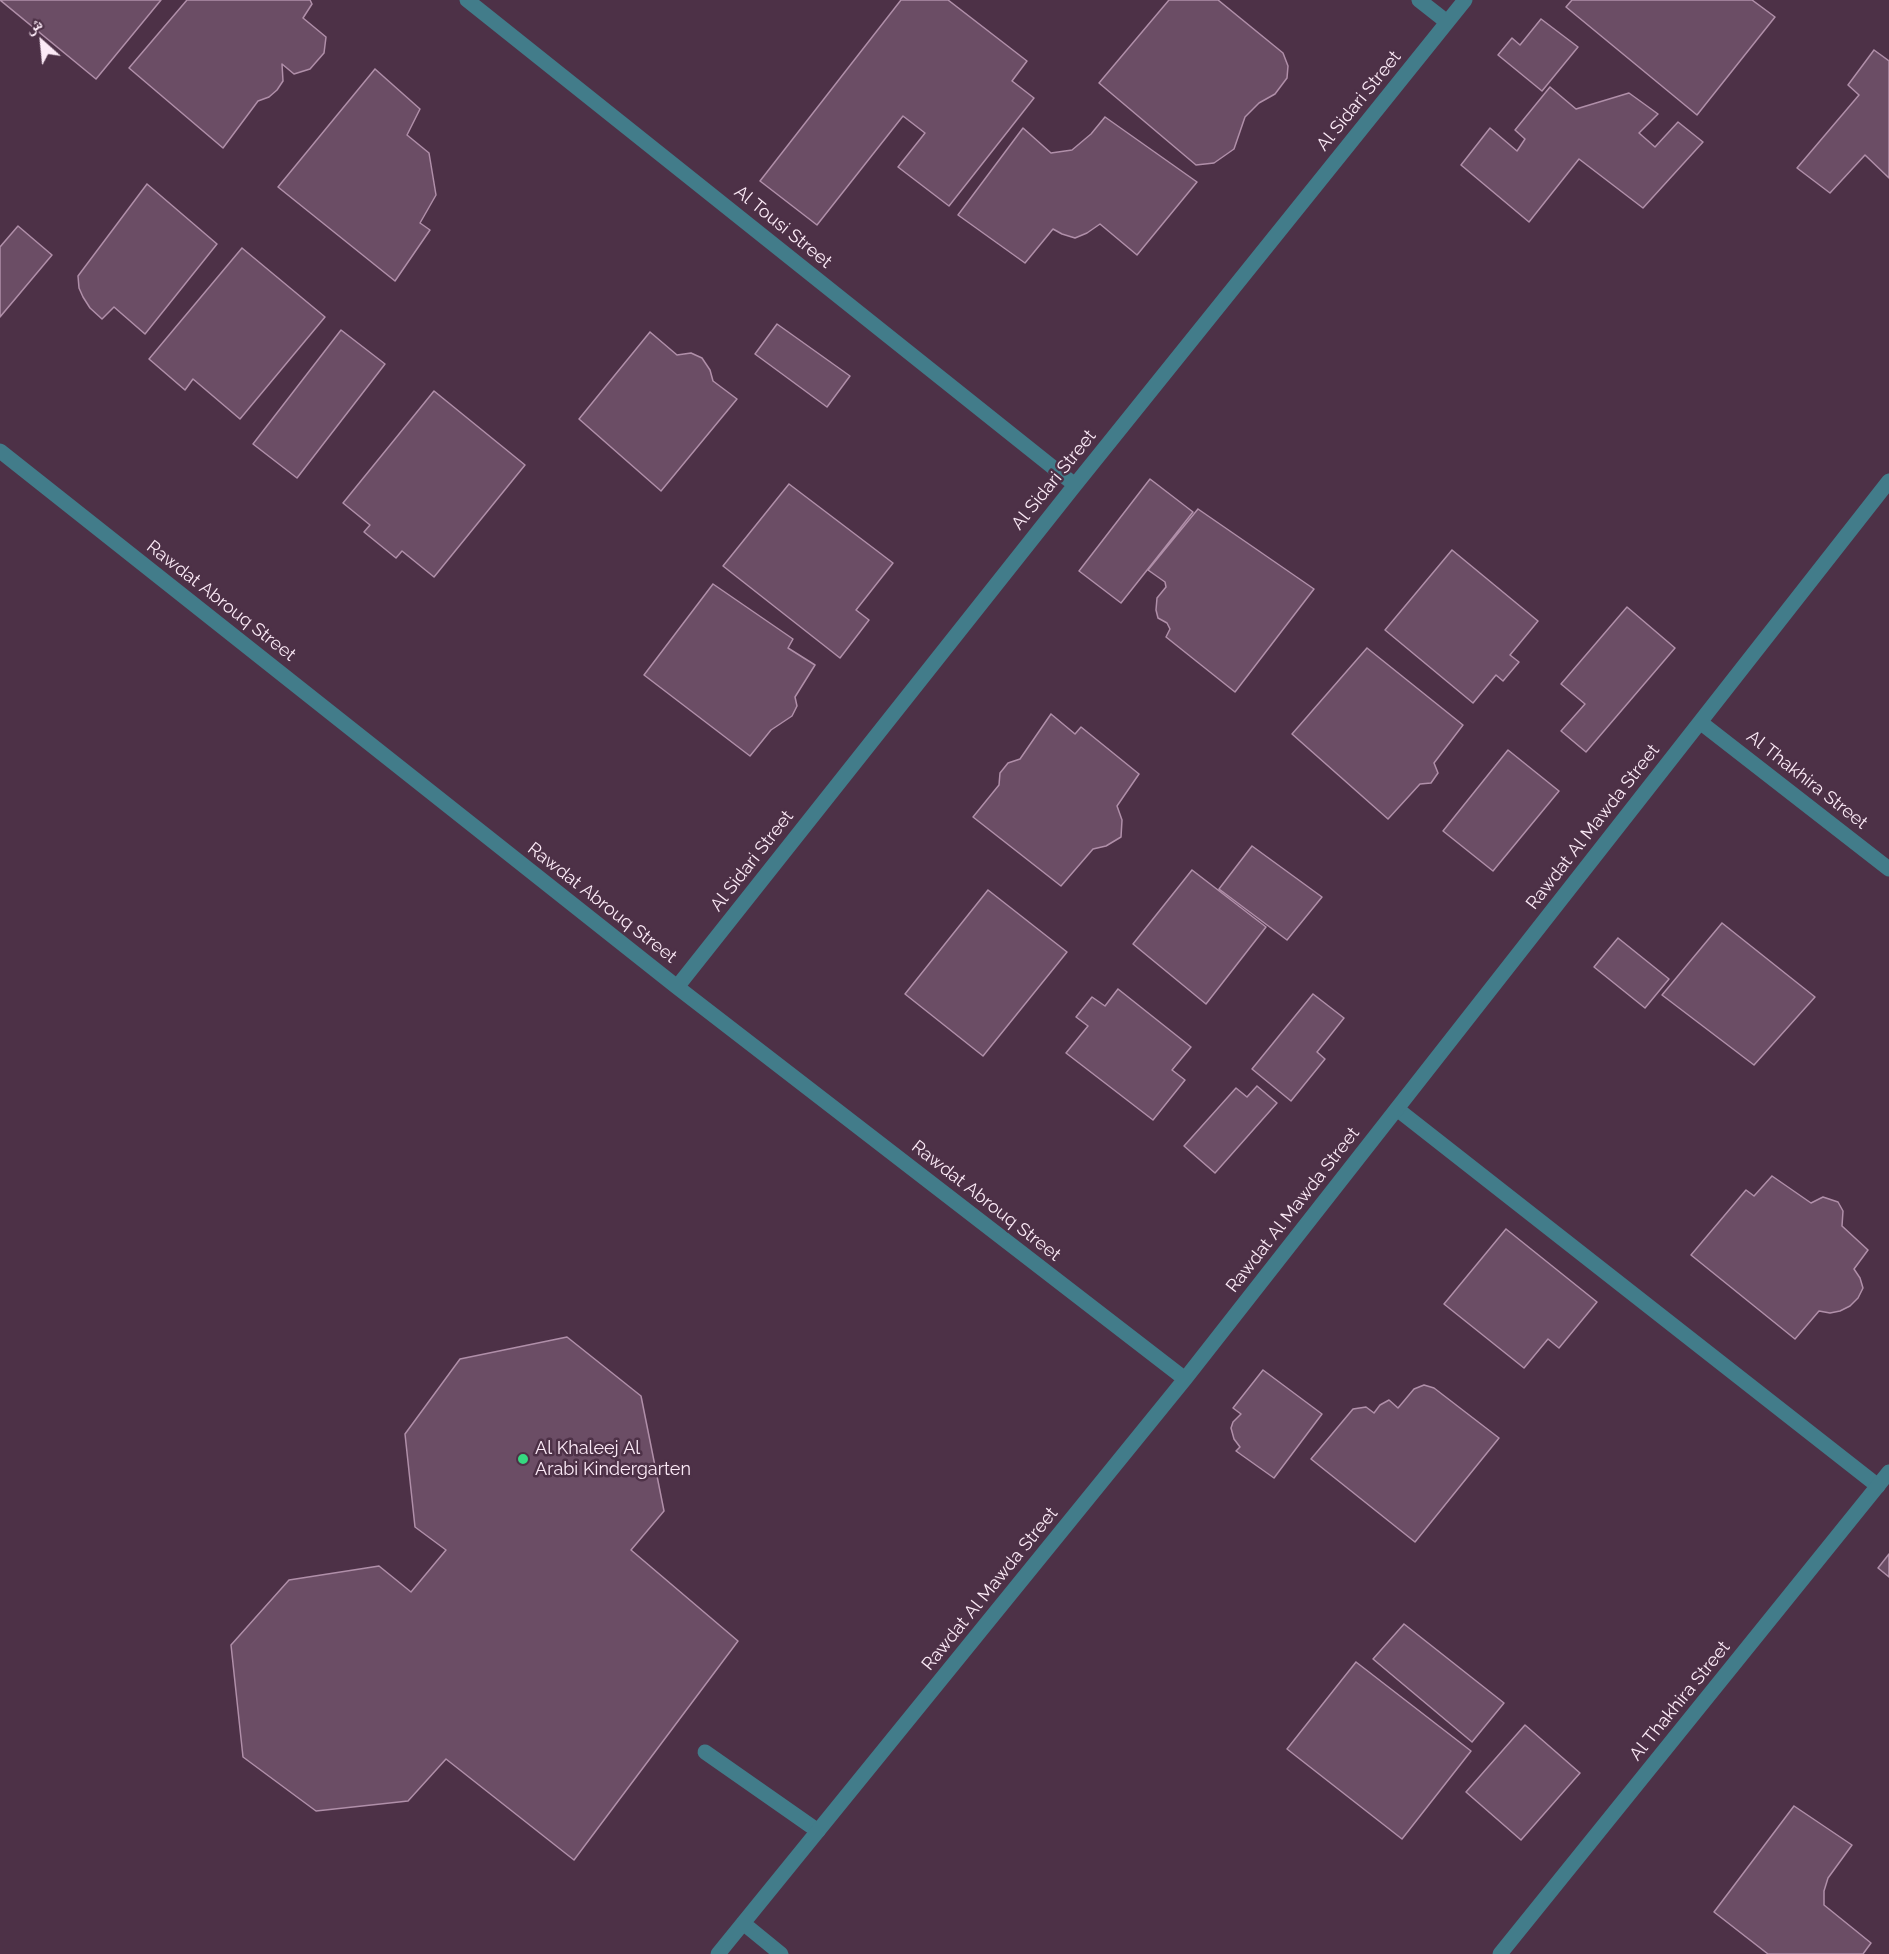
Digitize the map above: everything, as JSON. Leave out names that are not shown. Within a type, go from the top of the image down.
[{"type":"street","name":"Al Tousi Street","points":[[467,0],[1075,485]]},
{"type":"street","points":[[1419,0],[1447,22]]},
{"type":"street","name":"Al Sidari Street","points":[[677,987],[1075,485],[1465,0]]},
{"type":"street","name":"Rawdat Abrouq Street","points":[[0,450],[677,987],[1185,1379]]},
{"type":"street","name":"Rawdat Al Mawda Street","points":[[718,1954],[1185,1379],[1889,481]]},
{"type":"street","name":"Al Thakhira Street","points":[[1700,722],[1889,869]]},
{"type":"street","points":[[1397,1109],[1878,1486]]},
{"type":"street","name":"Al Thakhira Street","points":[[1500,1954],[1889,1472]]},
{"type":"street","points":[[705,1752],[818,1831]]},
{"type":"street","points":[[743,1923],[781,1954]]},
{"type":"building","points":[[0,0],[161,0],[96,79]]},
{"type":"building","points":[[187,0],[310,0],[312,4],[303,18],[326,37],[324,53],[310,69],[294,74],[282,64],[283,81],[277,90],[269,97],[258,101],[223,148],[129,68]]},
{"type":"building","points":[[901,0],[948,0],[1027,61],[1012,81],[1034,98],[949,206],[898,167],[925,133],[903,116],[817,225],[760,181]]},
{"type":"building","points":[[1169,0],[1218,0],[1283,53],[1288,66],[1287,78],[1275,94],[1259,103],[1245,117],[1234,149],[1214,163],[1196,165],[1099,83]]},
{"type":"building","points":[[1572,0],[1752,0],[1775,17],[1697,115],[1566,7]]},
{"type":"building","points":[[1541,19],[1578,47],[1542,91],[1498,55],[1512,38],[1520,45]]},
{"type":"building","points":[[1874,50],[1889,61],[1889,178],[1865,155],[1830,193],[1797,168],[1859,95],[1848,85]]},
{"type":"building","points":[[375,69],[420,109],[407,135],[429,153],[436,195],[420,223],[430,230],[395,281],[278,187]]},
{"type":"building","points":[[1550,87],[1576,109],[1629,93],[1658,114],[1639,133],[1655,147],[1678,122],[1703,142],[1643,208],[1579,159],[1529,222],[1461,165],[1490,128],[1517,151],[1525,139],[1515,130]]},
{"type":"building","points":[[1105,117],[1197,182],[1137,255],[1100,224],[1075,238],[1053,229],[1025,263],[958,215],[1023,128],[1051,153],[1072,150],[1091,134]]},
{"type":"building","points":[[147,184],[217,244],[145,334],[114,307],[102,319],[90,308],[83,297],[79,288],[78,276]]},
{"type":"building","points":[[18,226],[52,255],[0,317],[0,247]]},
{"type":"building","points":[[242,248],[325,317],[240,419],[193,379],[185,390],[149,359]]},
{"type":"building","points":[[777,324],[850,376],[827,407],[755,354]]},
{"type":"building","points":[[341,330],[385,364],[297,478],[253,444]]},
{"type":"building","points":[[650,332],[677,355],[691,353],[702,358],[710,370],[713,381],[737,399],[661,491],[579,419]]},
{"type":"building","points":[[434,391],[525,465],[434,577],[402,551],[396,558],[364,532],[370,525],[343,503]]},
{"type":"building","points":[[1150,479],[1193,512],[1121,603],[1079,571]]},
{"type":"building","points":[[789,484],[893,563],[856,610],[869,620],[840,658],[723,566]]},
{"type":"building","points":[[1198,509],[1314,589],[1235,692],[1166,637],[1170,629],[1167,623],[1158,618],[1156,610],[1157,598],[1166,587],[1165,582],[1148,570]]},
{"type":"building","points":[[1452,550],[1538,621],[1510,655],[1519,662],[1503,681],[1496,675],[1473,703],[1385,630]]},
{"type":"building","points":[[713,584],[793,639],[788,648],[815,665],[795,697],[797,706],[792,716],[771,730],[750,756],[644,675]]},
{"type":"building","points":[[1627,607],[1675,648],[1586,752],[1561,731],[1585,704],[1561,684]]},
{"type":"building","points":[[1367,648],[1463,725],[1434,763],[1438,773],[1431,783],[1420,784],[1388,819],[1292,734]]},
{"type":"building","points":[[1051,714],[1075,734],[1081,727],[1139,774],[1117,806],[1122,820],[1121,837],[1106,846],[1093,849],[1061,886],[973,817],[999,785],[1000,773],[1008,763],[1020,759]]},
{"type":"building","points":[[1508,750],[1559,791],[1493,871],[1443,831]]},
{"type":"building","points":[[1252,846],[1322,897],[1287,940],[1219,889]]},
{"type":"building","points":[[1192,870],[1266,927],[1206,1004],[1133,944]]},
{"type":"building","points":[[988,890],[1067,952],[983,1056],[905,994]]},
{"type":"building","points":[[1722,923],[1815,997],[1754,1065],[1662,995]]},
{"type":"building","points":[[1618,938],[1669,979],[1645,1008],[1594,967]]},
{"type":"building","points":[[1118,989],[1191,1047],[1172,1070],[1185,1080],[1153,1120],[1066,1053],[1088,1026],[1076,1017],[1092,997],[1105,1006]]},
{"type":"building","points":[[1313,994],[1344,1018],[1317,1052],[1325,1059],[1291,1101],[1252,1069]]},
{"type":"building","points":[[1257,1086],[1277,1103],[1215,1173],[1184,1146],[1236,1088],[1247,1097]]},
{"type":"building","points":[[1772,1176],[1811,1203],[1823,1197],[1838,1202],[1843,1211],[1842,1226],[1868,1250],[1854,1269],[1863,1288],[1858,1298],[1850,1306],[1840,1311],[1830,1313],[1819,1311],[1795,1339],[1691,1255],[1746,1190],[1754,1196]]},
{"type":"building","points":[[1506,1229],[1597,1302],[1559,1348],[1548,1339],[1524,1368],[1444,1304]]},
{"type":"building","points":[[567,1337],[641,1396],[664,1511],[631,1550],[738,1641],[574,1860],[446,1759],[408,1801],[316,1811],[243,1757],[231,1645],[289,1580],[379,1566],[411,1592],[446,1550],[415,1527],[405,1434],[460,1359]]},
{"type":"building","points":[[1263,1370],[1322,1414],[1274,1478],[1236,1451],[1240,1447],[1234,1439],[1231,1428],[1233,1422],[1241,1414],[1233,1408]]},
{"type":"building","points":[[1424,1385],[1434,1388],[1499,1438],[1415,1542],[1311,1459],[1353,1409],[1366,1407],[1374,1413],[1380,1405],[1389,1400],[1398,1408],[1414,1389]]},
{"type":"building","points":[[1889,1554],[1889,1577],[1878,1568]]},
{"type":"building","points":[[1404,1624],[1504,1703],[1472,1742],[1373,1659]]},
{"type":"building","points":[[1356,1662],[1471,1751],[1402,1839],[1287,1749]]},
{"type":"building","points":[[1525,1725],[1580,1773],[1521,1840],[1466,1792]]},
{"type":"building","points":[[1794,1806],[1852,1845],[1828,1878],[1824,1891],[1824,1905],[1871,1943],[1863,1954],[1768,1954],[1714,1912]]},
{"type":"place","name":"Al Khaleej Al Arabi Kindergarten","points":[[523,1459]]}]
